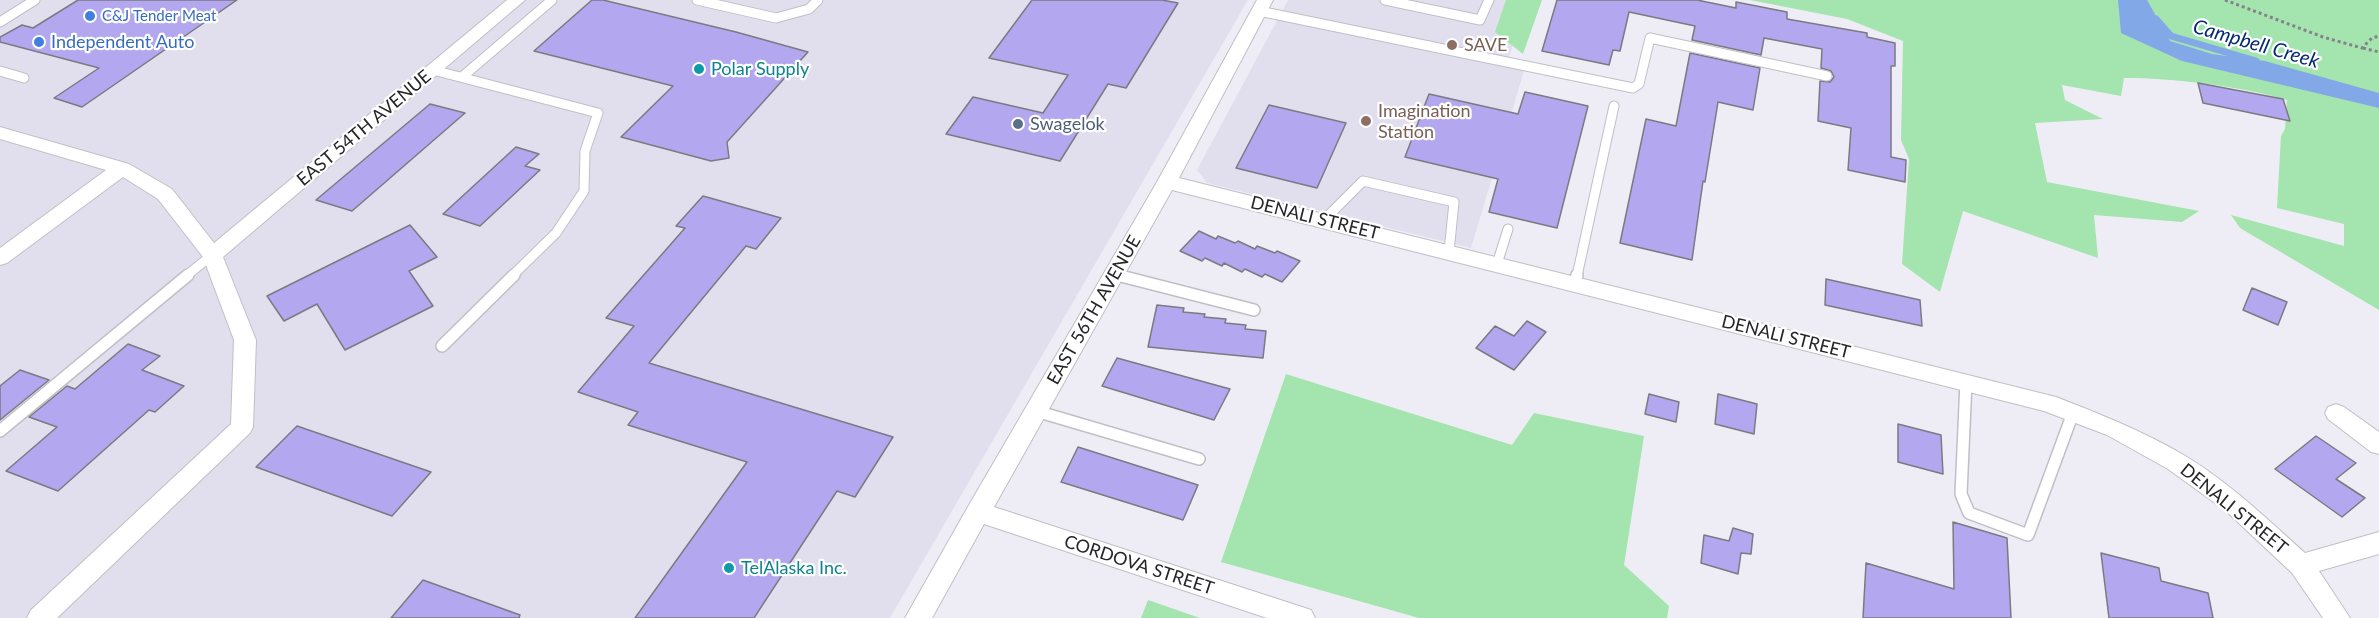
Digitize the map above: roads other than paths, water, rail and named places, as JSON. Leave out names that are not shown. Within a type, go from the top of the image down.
[{"type":"street","name":"EAST 54TH AVENUE","points":[[212,255],[517,0]]},
{"type":"street","name":"EAST 56TH AVENUE","points":[[918,618],[1167,182],[1262,6]]},
{"type":"street","points":[[0,133],[122,168],[165,194],[212,255],[245,340],[242,427],[40,618]]},
{"type":"street","points":[[0,258],[122,168]]},
{"type":"street","name":"DENALI STREET","points":[[1167,182],[2048,403],[2115,429],[2176,462],[2234,504],[2301,565],[2337,618]]},
{"type":"street","points":[[2336,413],[2379,445]]},
{"type":"street","name":"CORDOVA STREET","points":[[977,512],[1302,618]]},
{"type":"street","points":[[2301,565],[2379,543]]},
{"type":"lane","points":[[0,22],[35,0]]},
{"type":"lane","points":[[462,77],[552,0]]},
{"type":"lane","points":[[697,0],[776,18],[809,9],[818,0]]},
{"type":"lane","points":[[1385,0],[1480,20],[1489,0]]},
{"type":"lane","points":[[1262,6],[1633,87],[1639,84],[1650,38],[1827,76]]},
{"type":"lane","points":[[434,70],[598,113],[585,151],[584,191],[556,233],[442,346]]},
{"type":"lane","points":[[0,71],[24,78]]},
{"type":"lane","points":[[1575,284],[1614,106]]},
{"type":"lane","points":[[1324,220],[1363,181],[1454,202],[1449,252]]},
{"type":"lane","points":[[1497,264],[1508,229]]},
{"type":"lane","points":[[0,431],[212,255]]},
{"type":"lane","points":[[1114,274],[1254,310]]},
{"type":"lane","points":[[1966,382],[1961,495],[1969,513],[2028,535],[2073,413]]},
{"type":"lane","points":[[1036,411],[1199,459]]},
{"type":"water","points":[[2118,0],[2147,0],[2170,41],[2212,54],[2265,61],[2379,93],[2379,108],[2182,61],[2121,33]]},
{"type":"waterway","name":"Campbell Creek","points":[[2156,19],[2171,36],[2256,61]]},
{"type":"place","name":"C&J Tender Meat","points":[[90,16]]},
{"type":"place","name":"Independent Auto","points":[[39,42]]},
{"type":"place","name":"SAVE","points":[[1452,45]]},
{"type":"place","name":"Polar Supply","points":[[699,69]]},
{"type":"place","name":"Imagination Station","points":[[1366,121]]},
{"type":"place","name":"Swagelok","points":[[1018,124]]},
{"type":"place","name":"TelAlaska Inc.","points":[[729,568]]}]
